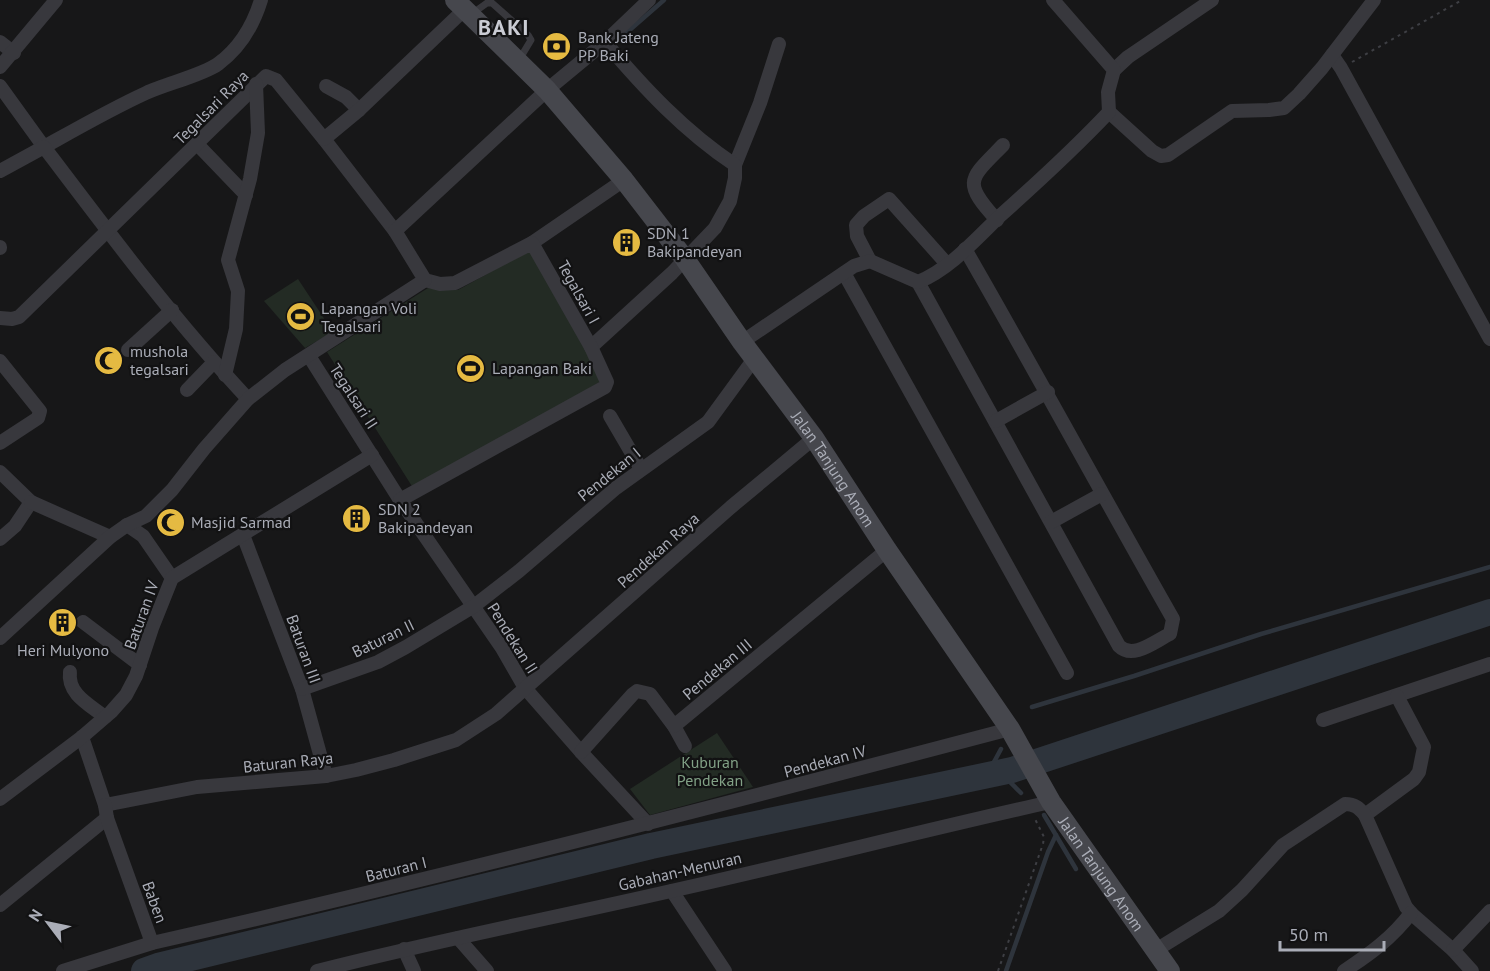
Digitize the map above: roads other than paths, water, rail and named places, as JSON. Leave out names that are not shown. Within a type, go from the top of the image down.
[{"type":"main road","name":"Jalan Tanjung Anom","points":[[464,8],[547,90],[624,180],[685,259],[742,342],[814,438],[887,550],[1014,735],[1051,802],[1170,971]]},
{"type":"street","points":[[0,67],[56,0]]},
{"type":"street","points":[[0,171],[147,93],[216,66],[230,54],[246,34],[261,0]]},
{"type":"street","points":[[395,231],[547,90],[605,42],[649,0]]},
{"type":"street","points":[[1053,0],[1114,70]]},
{"type":"street","points":[[1212,0],[1128,57],[1114,70],[1108,92],[1109,112],[1152,151],[1161,156],[1168,155],[1232,111],[1284,108],[1332,55],[1374,0]]},
{"type":"street","points":[[464,8],[359,110],[324,139],[395,231],[425,280],[440,284],[455,283],[532,243],[624,180]]},
{"type":"street","points":[[0,42],[14,53]]},
{"type":"street","points":[[605,42],[661,105],[714,151],[735,165]]},
{"type":"street","name":"Tegalsari I","points":[[532,243],[591,347],[715,228],[733,190],[735,165],[760,103],[779,44]]},
{"type":"street","points":[[1332,55],[1490,339]]},
{"type":"street","name":"Tegalsari Raya","points":[[0,318],[12,319],[19,316],[266,76],[276,80],[324,139]]},
{"type":"street","points":[[225,375],[236,329],[238,291],[228,260],[246,195],[258,133],[256,84]]},
{"type":"street","points":[[0,86],[107,231],[214,362],[248,399]]},
{"type":"street","points":[[326,86],[345,97],[359,110]]},
{"type":"street","points":[[918,282],[928,278],[965,249],[1064,158],[1109,112]]},
{"type":"street","points":[[196,144],[246,195]]},
{"type":"street","points":[[996,220],[975,194],[974,178],[976,172],[1003,145]]},
{"type":"street","points":[[947,264],[889,199],[864,216],[856,225],[857,236],[870,261],[918,282],[1119,646],[1124,651],[1133,653],[1170,634],[1173,619],[1102,494],[1048,392],[965,249]]},
{"type":"street","points":[[742,342],[854,266],[870,261]]},
{"type":"street","points":[[844,273],[1067,673]]},
{"type":"street","points":[[0,638],[110,537],[146,516],[172,489],[248,399],[285,370],[425,280]]},
{"type":"street","points":[[128,350],[172,310]]},
{"type":"street","points":[[400,500],[605,387],[608,382],[591,347]]},
{"type":"street","name":"Tegalsari II","points":[[309,356],[372,455]]},
{"type":"street","name":"Pendekan I","points":[[474,606],[519,571],[616,488],[689,438],[708,422],[754,358]]},
{"type":"street","points":[[0,361],[40,411],[38,418],[0,443]]},
{"type":"street","points":[[187,390],[214,362]]},
{"type":"street","points":[[996,421],[1048,392]]},
{"type":"street","points":[[610,416],[641,469]]},
{"type":"street","name":"Pendekan Raya","points":[[525,688],[731,507],[814,438]]},
{"type":"street","name":"Pendekan II","points":[[372,455],[400,500],[502,648],[525,688],[648,824]]},
{"type":"street","name":"Baturan IV","points":[[0,799],[81,737],[126,695],[140,665],[152,627],[172,578],[372,455]]},
{"type":"street","points":[[0,472],[31,502],[110,537]]},
{"type":"street","points":[[1052,522],[1102,494]]},
{"type":"street","points":[[0,539],[15,526],[31,502]]},
{"type":"street","points":[[143,536],[146,516]]},
{"type":"street","points":[[127,525],[143,536],[172,578]]},
{"type":"street","name":"Baturan III","points":[[243,535],[302,689],[326,776]]},
{"type":"street","name":"Pendekan III","points":[[581,752],[637,692],[650,694],[674,726],[887,550]]},
{"type":"street","name":"Baturan II","points":[[302,689],[378,662],[474,606]]},
{"type":"street","points":[[83,622],[140,665]]},
{"type":"street","points":[[1323,720],[1490,664]]},
{"type":"street","points":[[69,672],[68,681],[75,693],[105,717]]},
{"type":"street","name":"Baturan Raya","points":[[106,811],[197,787],[326,776],[394,760],[456,740],[470,733],[525,688]]},
{"type":"street","points":[[1365,815],[1414,779],[1419,772],[1424,747],[1397,696]]},
{"type":"street","points":[[674,726],[685,746]]},
{"type":"street","name":"Pendekan IV","points":[[648,824],[1014,735]]},
{"type":"street","points":[[0,905],[106,811],[81,737]]},
{"type":"street","name":"Gabahan-Menuran","points":[[317,971],[404,949],[672,891],[1051,802]]},
{"type":"street","points":[[1156,950],[1219,911],[1242,890],[1283,845],[1345,804],[1358,808],[1365,815],[1406,907],[1453,950],[1472,971]]},
{"type":"street","name":"Baben","points":[[63,971],[152,943],[106,811]]},
{"type":"street","name":"Baturan I","points":[[152,943],[281,914],[648,824]]},
{"type":"street","points":[[672,891],[725,971]]},
{"type":"street","points":[[1453,950],[1490,911]]},
{"type":"street","points":[[1344,971],[1374,952],[1389,939],[1411,913]]},
{"type":"street","points":[[458,938],[487,971]]},
{"type":"street","points":[[404,949],[414,971]]},
{"type":"waterway","points":[[617,41],[664,0]]},
{"type":"waterway","points":[[1032,707],[1261,634],[1490,567]]},
{"type":"waterway","points":[[144,971],[651,846],[1012,770],[1490,612]]},
{"type":"waterway","points":[[987,775],[1001,749]]},
{"type":"waterway","points":[[1000,772],[1021,793]]},
{"type":"waterway","points":[[1044,815],[1076,869]]},
{"type":"waterway","points":[[1006,971],[1056,835]]},
{"type":"place","name":"Bank Jateng PP Baki","points":[[557,46]]},
{"type":"place","name":"SDN 1 Bakipandeyan","points":[[626,242]]},
{"type":"place","name":"Lapangan Voli Tegalsari","points":[[300,317]]},
{"type":"place","name":"mushola tegalsari","points":[[109,360]]},
{"type":"place","name":"Lapangan Baki","points":[[471,368]]},
{"type":"place","name":"SDN 2 Bakipandeyan","points":[[357,518]]},
{"type":"place","name":"Masjid Sarmad","points":[[170,522]]},
{"type":"place","name":"Heri Mulyono","points":[[63,622]]},
{"type":"district","name":"BAKI","points":[[504,27]]},
{"type":"park label","name":"Kuburan Pendekan","points":[[710,771]]}]
